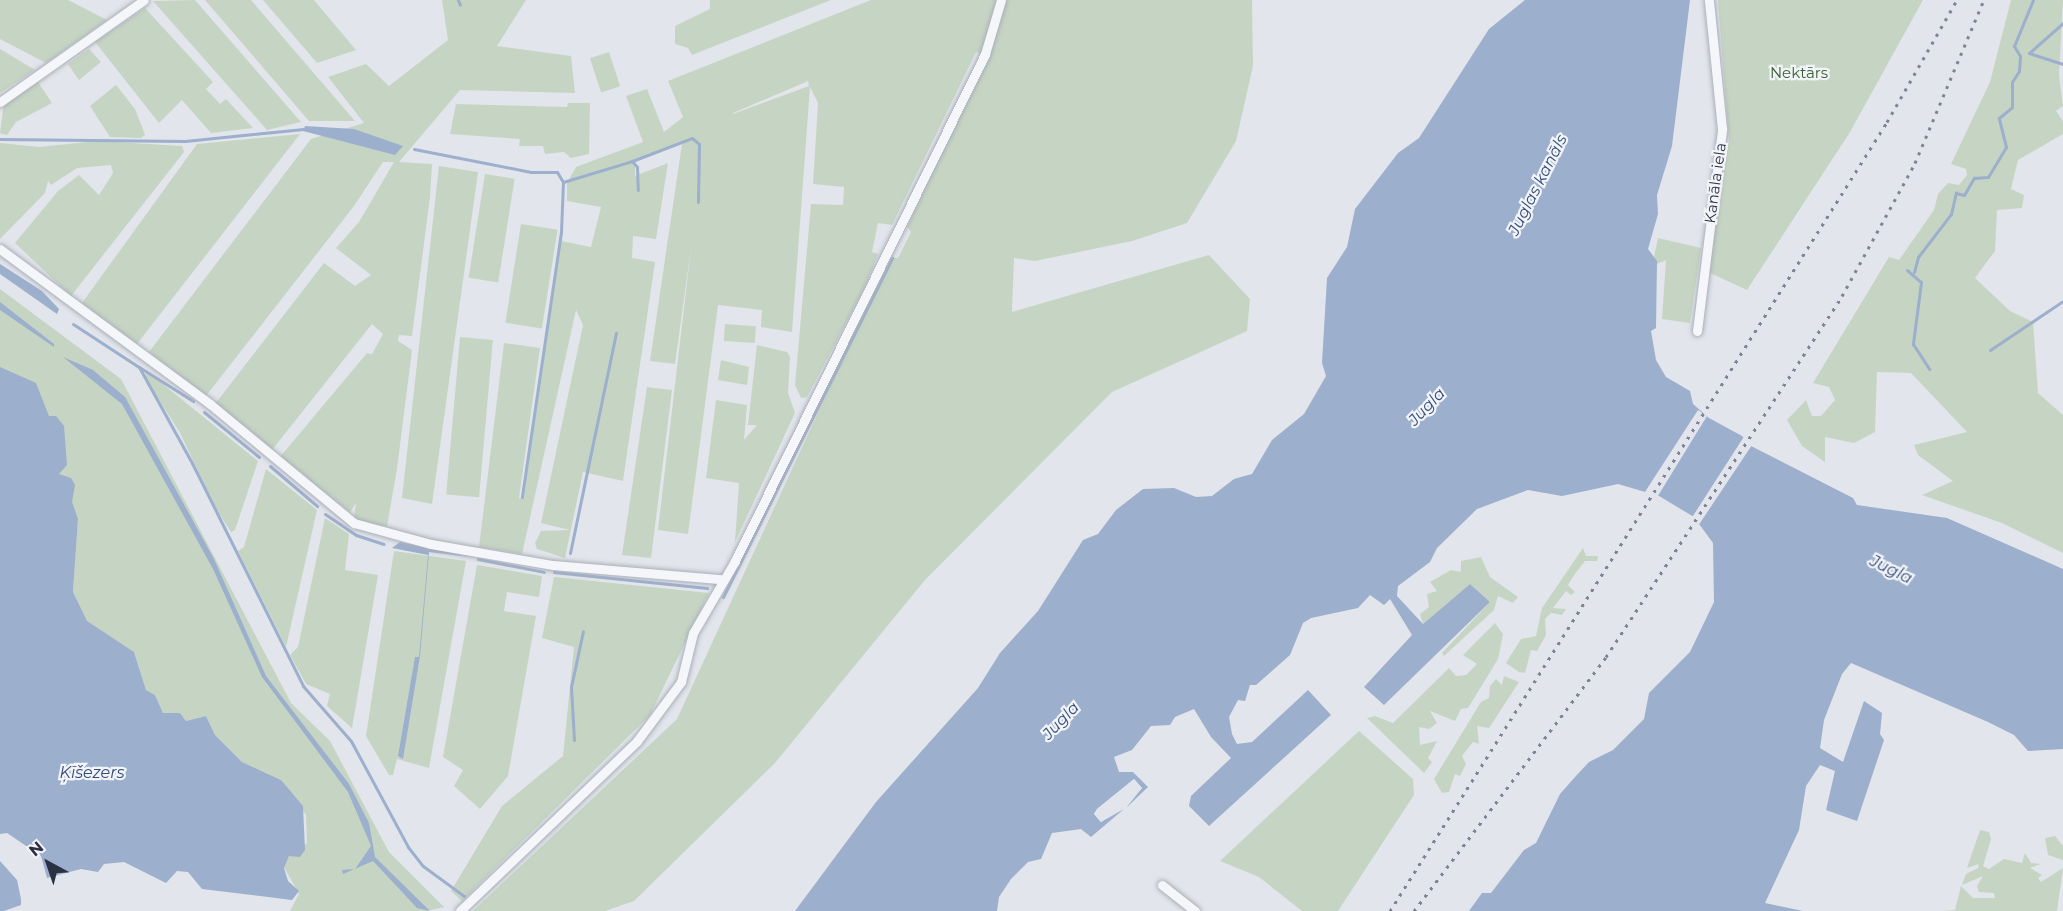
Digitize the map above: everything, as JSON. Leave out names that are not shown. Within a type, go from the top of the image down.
[{"type":"street","points":[[0,102],[144,0]]},
{"type":"street","points":[[460,911],[594,778],[616,762],[659,714],[681,682],[693,633],[721,579],[735,561],[985,54],[1001,0]]},
{"type":"street","name":"Kanāla iela","points":[[1698,331],[1722,129],[1709,0]]},
{"type":"street","points":[[0,249],[210,404],[354,523],[431,544],[553,565],[721,579]]},
{"type":"street","points":[[1162,885],[1195,911]]},
{"type":"green space","points":[[0,0],[68,0],[107,20],[46,63],[0,39]]},
{"type":"green space","points":[[195,0],[301,122],[267,130],[153,1]]},
{"type":"green space","points":[[205,0],[251,0],[355,121],[309,121]]},
{"type":"green space","points":[[263,0],[314,0],[356,50],[317,63]]},
{"type":"green space","points":[[442,0],[526,0],[497,46],[571,56],[575,93],[460,90],[399,162],[432,164],[430,197],[412,336],[399,335],[398,341],[412,350],[397,469],[387,526],[377,526],[354,519],[356,503],[350,512],[280,457],[367,353],[372,354],[383,334],[372,324],[272,450],[215,404],[324,263],[355,286],[371,275],[336,248],[359,222],[394,162],[383,162],[354,206],[206,396],[149,352],[311,139],[364,123],[328,77],[366,64],[389,86],[448,40]]},
{"type":"green space","points":[[710,0],[831,0],[692,55],[688,48],[675,44],[675,26],[710,9]]},
{"type":"green space","points":[[871,0],[1252,0],[1253,66],[1236,141],[1187,223],[1132,241],[1035,261],[1014,258],[1012,312],[1209,255],[1250,299],[1247,331],[1112,392],[925,580],[775,763],[634,901],[605,911],[473,911],[677,719],[846,352],[892,258],[898,258],[911,232],[907,226],[989,56],[976,52],[892,225],[878,223],[872,252],[878,254],[866,285],[807,397],[801,398],[795,385],[811,204],[843,205],[844,187],[813,184],[818,103],[810,87],[792,332],[761,327],[762,310],[718,305],[688,534],[658,530],[691,248],[675,364],[650,361],[682,144],[635,159],[635,176],[668,163],[656,239],[633,236],[632,258],[655,262],[623,481],[583,472],[565,558],[537,549],[535,543],[541,531],[570,530],[541,523],[583,325],[576,310],[522,554],[479,547],[504,343],[540,348],[519,498],[523,499],[561,241],[591,247],[601,207],[567,201],[567,183],[576,167],[643,142],[626,96],[647,89],[664,132],[683,117],[668,81]],"holes":[[[808,81],[809,86],[733,114]]]},
{"type":"green space","name":"Nektārs","points":[[1718,0],[1923,0],[1850,132],[1747,290],[1708,272],[1729,141]]},
{"type":"green space","points":[[2011,0],[2063,0],[2059,75],[2063,106],[2056,111],[2063,121],[2063,134],[2018,160],[2011,189],[2024,195],[2022,208],[1997,210],[1995,251],[1975,278],[2010,311],[2033,322],[2038,393],[2063,415],[2063,553],[2002,523],[1922,495],[1953,481],[1918,455],[1914,445],[1967,432],[1911,373],[1877,372],[1875,432],[1854,443],[1825,437],[1825,462],[1802,446],[1787,420],[1806,400],[1812,416],[1821,416],[1835,400],[1829,387],[1813,383],[1889,257],[1899,260],[1934,210],[1938,194],[1948,183],[1959,185],[1967,175],[1966,169],[1951,164],[1990,82]]},
{"type":"green space","points":[[145,8],[213,82],[206,89],[220,104],[226,99],[253,128],[211,133],[182,100],[159,123],[95,42]]},
{"type":"green space","points":[[0,49],[35,70],[0,93]]},
{"type":"green space","points":[[89,49],[101,62],[79,80],[68,64]]},
{"type":"green space","points":[[609,52],[620,86],[601,92],[590,58]]},
{"type":"green space","points":[[38,82],[52,103],[16,122],[7,135],[0,133],[4,103]]},
{"type":"green space","points":[[116,85],[135,109],[145,135],[141,138],[110,137],[90,106]]},
{"type":"green space","points":[[568,103],[590,103],[589,154],[571,158],[564,152],[545,154],[543,146],[519,146],[520,139],[450,134],[456,104],[567,107]]},
{"type":"green space","points":[[300,134],[137,344],[82,303],[197,144]]},
{"type":"green space","points":[[98,141],[182,146],[184,152],[71,296],[15,243],[58,191],[79,175],[99,195],[113,173],[111,165],[77,168],[51,185],[48,181],[45,193],[0,239],[0,143],[39,147]]},
{"type":"green space","points":[[439,166],[478,172],[432,504],[402,498]]},
{"type":"green space","points":[[485,174],[515,179],[498,282],[469,278]]},
{"type":"green space","points":[[521,224],[558,230],[542,329],[505,323]]},
{"type":"green space","points":[[1658,238],[1701,248],[1690,323],[1662,319],[1666,260],[1652,266]]},
{"type":"green space","points":[[0,289],[121,379],[291,703],[330,741],[389,852],[444,907],[427,911],[290,911],[299,894],[284,867],[289,856],[307,843],[306,815],[281,780],[242,762],[215,735],[206,716],[186,721],[180,713],[163,713],[155,695],[146,690],[134,652],[87,622],[73,592],[78,519],[73,509],[0,724]]},
{"type":"green space","points":[[725,324],[756,326],[755,343],[724,341]]},
{"type":"green space","points":[[460,337],[493,340],[479,497],[446,494]]},
{"type":"green space","points":[[757,345],[787,352],[790,357],[788,393],[795,413],[735,542],[739,483],[706,478],[716,400],[747,405],[744,440],[757,425],[748,425]]},
{"type":"green space","points":[[721,360],[749,367],[747,385],[718,380]]},
{"type":"green space","points":[[148,372],[258,461],[235,530],[231,532],[215,507],[180,433],[144,376]]},
{"type":"green space","points":[[647,387],[672,390],[651,558],[622,555]]},
{"type":"green space","points":[[266,469],[317,510],[286,647],[238,551],[244,547]]},
{"type":"green space","points":[[325,518],[349,534],[345,570],[378,575],[352,728],[327,706],[330,694],[306,684],[290,655],[298,647]]},
{"type":"green space","points":[[1583,548],[1586,556],[1598,556],[1597,561],[1585,561],[1574,575],[1568,585],[1575,592],[1571,595],[1566,591],[1553,608],[1566,609],[1562,615],[1551,613],[1545,619],[1546,635],[1537,651],[1531,650],[1525,673],[1519,672],[1506,663],[1521,639],[1536,636],[1542,608]]},
{"type":"green space","points":[[394,551],[466,561],[429,768],[397,759],[393,775],[389,775],[366,736]]},
{"type":"green space","points":[[1481,557],[1490,577],[1518,597],[1513,603],[1498,596],[1494,610],[1444,656],[1442,653],[1490,602],[1470,584],[1423,624],[1420,614],[1429,607],[1427,594],[1437,591],[1430,582],[1451,570],[1461,572],[1461,561]]},
{"type":"green space","points":[[477,565],[542,576],[539,597],[507,592],[504,611],[536,616],[508,776],[480,809],[454,786],[463,770],[443,757]]},
{"type":"green space","points":[[554,577],[709,593],[650,715],[462,901],[451,891],[502,806],[563,756],[574,647],[542,638]]},
{"type":"green space","points":[[1495,623],[1503,634],[1498,659],[1468,708],[1461,709],[1455,721],[1430,711],[1437,723],[1429,729],[1419,727],[1420,745],[1437,741],[1428,758],[1432,762],[1424,773],[1367,718],[1375,716],[1393,723],[1449,668],[1456,676],[1466,675],[1477,664],[1463,655]]},
{"type":"green space","points":[[1504,676],[1519,682],[1489,728],[1477,726],[1479,744],[1473,742],[1462,756],[1466,764],[1460,776],[1455,774],[1449,792],[1442,793],[1434,779],[1481,702],[1489,698],[1490,686],[1496,679],[1502,685]]},
{"type":"green space","points":[[1359,731],[1413,779],[1414,795],[1338,911],[1302,911],[1259,877],[1220,861]]},
{"type":"green space","points":[[1980,830],[1989,832],[1991,839],[1983,866],[1989,869],[2004,859],[2022,863],[2025,853],[2031,863],[2041,864],[2030,868],[2042,875],[2038,878],[2041,882],[2063,868],[2057,911],[1944,911],[1955,910],[1961,886],[1973,898],[1995,898],[1994,893],[1979,892],[1977,886],[1983,876],[1962,885],[1966,874],[1978,868],[1979,864],[1967,868]]},
{"type":"green space","points":[[2055,836],[2063,846],[2063,860],[2048,855],[2045,838]]},
{"type":"water","points":[[1525,0],[1690,0],[1672,146],[1657,195],[1658,214],[1648,249],[1657,261],[1656,328],[1651,331],[1656,360],[1666,377],[1690,391],[1693,404],[1709,418],[1742,436],[1751,446],[1853,498],[1857,505],[1947,518],[2063,569],[2063,749],[2028,751],[2014,735],[1988,722],[1851,663],[1842,674],[1824,720],[1820,748],[1843,762],[1864,701],[1882,713],[1880,734],[1884,740],[1857,821],[1826,810],[1835,771],[1820,765],[1806,786],[1799,830],[1765,903],[1803,911],[1469,911],[1482,893],[1491,893],[1524,850],[1536,843],[1560,794],[1575,777],[1589,762],[1613,750],[1644,719],[1649,693],[1690,652],[1714,602],[1713,543],[1694,517],[1659,496],[1618,484],[1562,496],[1528,490],[1477,509],[1437,548],[1430,562],[1398,586],[1397,596],[1423,624],[1470,584],[1490,602],[1384,705],[1364,687],[1412,635],[1390,599],[1384,605],[1370,595],[1358,608],[1311,618],[1303,623],[1290,655],[1256,685],[1250,685],[1245,701],[1238,700],[1229,717],[1232,734],[1237,744],[1252,742],[1308,690],[1331,715],[1209,826],[1189,806],[1191,796],[1231,758],[1211,737],[1194,709],[1175,717],[1170,725],[1151,726],[1132,750],[1114,757],[1119,772],[1133,772],[1148,787],[1126,808],[1142,788],[1134,779],[1097,809],[1094,814],[1101,822],[1124,809],[1091,837],[1081,829],[1052,833],[1041,859],[1028,862],[1011,879],[999,897],[997,911],[795,911],[876,802],[978,688],[1000,653],[1038,611],[1083,540],[1098,534],[1116,510],[1143,489],[1174,488],[1196,497],[1212,496],[1234,479],[1252,474],[1272,440],[1304,414],[1326,376],[1322,363],[1327,278],[1347,247],[1355,209],[1398,153],[1419,138],[1489,29]]},
{"type":"water","points":[[305,126],[354,129],[403,146],[395,155],[303,131]]},
{"type":"water","points":[[0,264],[42,291],[59,309],[57,314],[0,274]]},
{"type":"water","points":[[0,302],[54,344],[54,347],[0,310]]},
{"type":"water","points":[[63,357],[93,370],[125,397],[214,559],[266,676],[349,784],[369,823],[375,857],[430,911],[417,908],[373,861],[355,869],[371,846],[348,792],[262,677],[213,569],[122,404]]},
{"type":"water","name":"Ķīšezers","points":[[0,367],[36,383],[49,416],[56,416],[64,426],[67,465],[59,474],[71,478],[75,485],[72,502],[78,519],[73,592],[87,621],[134,652],[146,690],[155,695],[163,713],[180,713],[186,721],[206,716],[215,735],[242,762],[281,780],[303,806],[305,850],[300,857],[289,856],[284,868],[288,881],[299,891],[292,900],[202,889],[188,872],[177,871],[166,883],[124,862],[104,864],[98,872],[81,869],[47,878],[41,856],[7,833],[0,834]]},
{"type":"water","points":[[400,542],[470,557],[429,552],[420,656],[403,759],[398,756],[415,657],[419,657],[428,555],[392,548]]},
{"type":"water","points":[[0,861],[17,880],[21,899],[21,905],[4,911],[0,911]]},
{"type":"water","points":[[354,869],[343,874],[342,870]]},
{"type":"pier","points":[[1698,410],[1707,416],[1656,499],[1643,495]]},
{"type":"pier","points":[[1745,435],[1754,442],[1698,526],[1691,519]]},
{"type":"pier","points":[[1134,779],[1142,788],[1124,805],[1129,809],[1125,813],[1122,807],[1101,822],[1094,814]],"holes":[[[1134,783],[1137,790],[1102,819],[1099,811]]]},
{"type":"waterway","points":[[458,0],[460,5]]},
{"type":"waterway","points":[[1914,272],[1918,257],[1951,214],[1956,193],[1964,195],[1974,178],[1988,177],[2006,147],[1999,118],[2012,107],[2012,82],[2019,71],[2020,56],[2014,46],[2033,0]]},
{"type":"waterway","points":[[2063,23],[2029,53],[2063,64]]},
{"type":"waterway","points":[[0,139],[185,141],[303,129]]},
{"type":"waterway","points":[[632,161],[692,138],[699,144],[698,202]]},
{"type":"waterway","points":[[414,149],[531,172],[557,172],[563,182],[561,232],[522,497]]},
{"type":"waterway","points":[[563,182],[632,161],[637,167],[638,190]]},
{"type":"waterway","points":[[723,597],[892,258]]},
{"type":"waterway","points":[[1907,270],[1921,282],[1913,344],[1929,369]]},
{"type":"waterway","points":[[1990,350],[2063,301]]},
{"type":"waterway","points":[[73,324],[139,367],[192,463],[303,686],[351,741],[408,847],[423,866],[464,896]]},
{"type":"waterway","points":[[570,553],[616,333]]},
{"type":"waterway","points":[[139,367],[193,401]]},
{"type":"waterway","points":[[204,412],[259,457]]},
{"type":"waterway","points":[[270,466],[317,506]]},
{"type":"waterway","points":[[325,514],[356,535],[384,544]]},
{"type":"waterway","points":[[478,559],[544,572]]},
{"type":"waterway","points":[[554,572],[707,588]]},
{"type":"waterway","points":[[574,740],[571,687],[583,631]]},
{"type":"railway","points":[[1390,911],[1887,122],[1957,0]]},
{"type":"railway","points":[[1414,911],[1606,657],[1842,296],[1915,163],[1984,0]]},
{"type":"water label","name":"Juglas kanāls","points":[[1538,185]]},
{"type":"water label","name":"Jugla","points":[[1427,407]]},
{"type":"water label","name":"Jugla","points":[[1891,570]]},
{"type":"water label","name":"Jugla","points":[[1061,721]]}]
